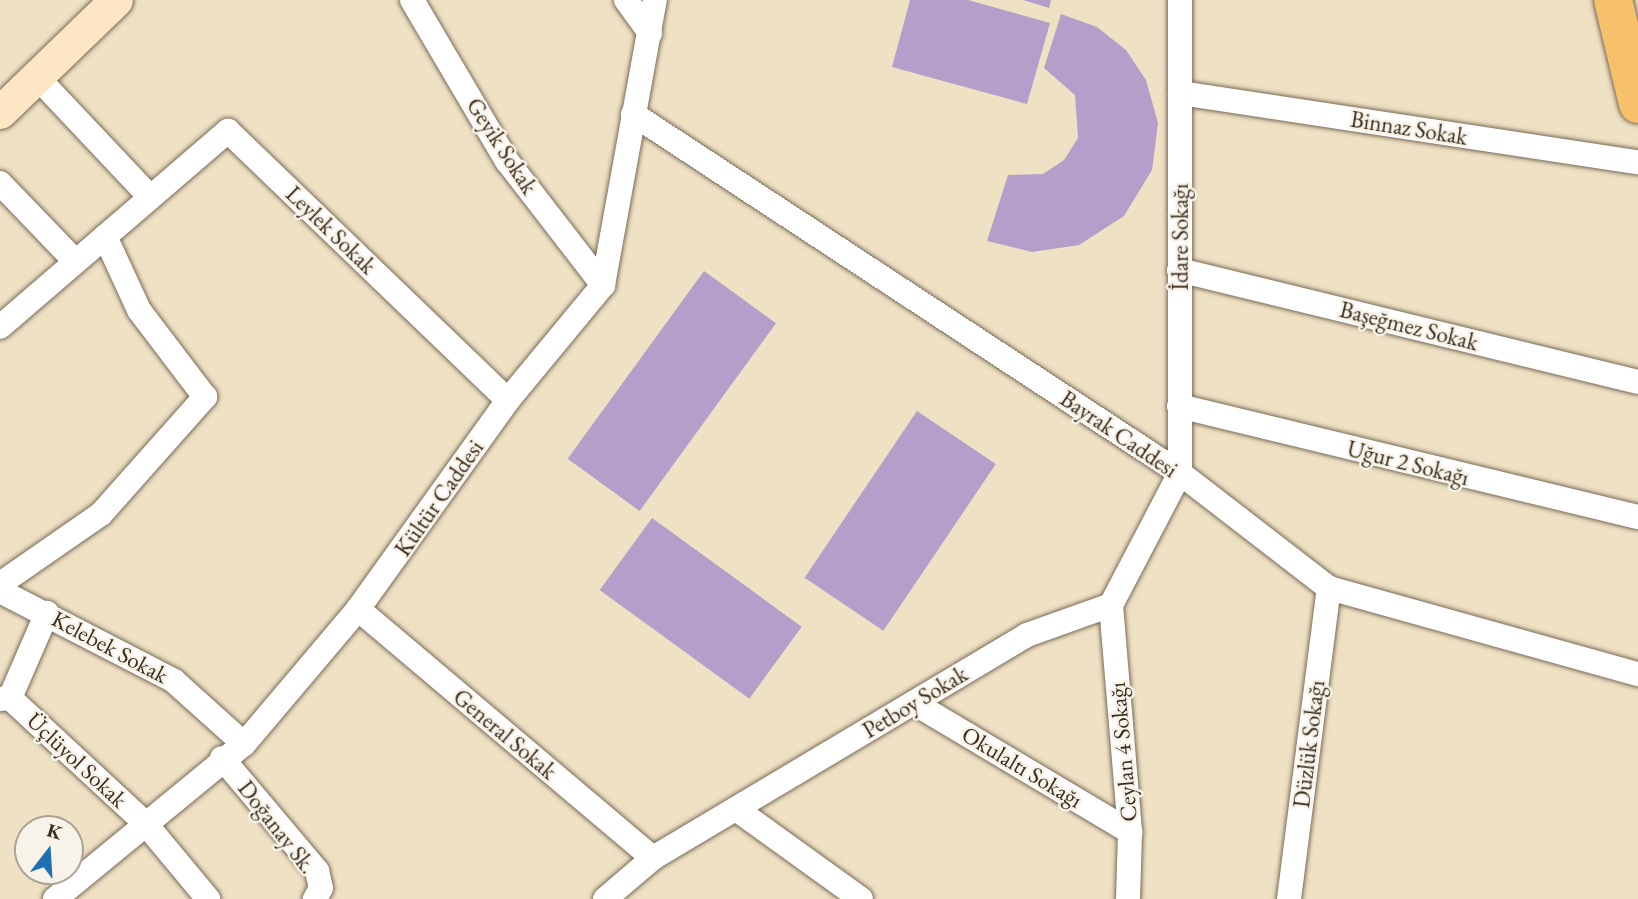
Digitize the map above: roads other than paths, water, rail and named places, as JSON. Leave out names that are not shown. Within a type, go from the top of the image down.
[{"type":"highway","points":[[1613,0],[1638,104]]},
{"type":"main road","points":[[39,73],[99,0]]},
{"type":"main road","points":[[0,112],[116,0]]},
{"type":"street","name":"Geyik Sokak","points":[[412,0],[507,160],[603,285]]},
{"type":"street","points":[[626,0],[650,33]]},
{"type":"street","name":"Kültür Caddesi","points":[[55,899],[222,758],[244,744],[358,609],[509,400],[603,285],[655,0]]},
{"type":"street","name":"İdare Sokağı","points":[[1180,0],[1180,473]]},
{"type":"street","points":[[0,327],[150,197],[39,73]]},
{"type":"street","name":"Binnaz Sokak","points":[[1180,93],[1638,162]]},
{"type":"street","name":"Bayrak Caddesi","points":[[633,114],[1180,473],[1329,588],[1638,674]]},
{"type":"street","name":"Leylek Sokak","points":[[150,197],[228,131],[509,400]]},
{"type":"street","points":[[0,183],[91,247],[205,397],[101,514],[0,584]]},
{"type":"street","name":"Başeğmez Sokak","points":[[1180,270],[1638,382]]},
{"type":"street","name":"Uğur 2 Sokağı","points":[[1180,406],[1638,517]]},
{"type":"street","points":[[1111,605],[1180,473]]},
{"type":"street","name":"Düzlük Sokağı","points":[[1289,899],[1329,588]]},
{"type":"street","name":"Kelebek Sokak","points":[[0,591],[174,681],[244,744]]},
{"type":"street","name":"Petboy Sokak","points":[[605,899],[653,858],[1027,635],[1111,605]]},
{"type":"street","name":"Ceylan 4 Sokağı","points":[[1111,605],[1130,832],[1128,899]]},
{"type":"street","name":"General Sokak","points":[[358,609],[653,858]]},
{"type":"street","name":"Üçlüyol Sokak","points":[[47,614],[5,698],[145,823],[208,899]]},
{"type":"street","name":"Okulaltı Sokağı","points":[[914,702],[1130,832]]},
{"type":"street","name":"Doğanay Sk.","points":[[222,758],[317,871],[321,888],[315,899]]},
{"type":"street","points":[[736,809],[861,899]]}]
